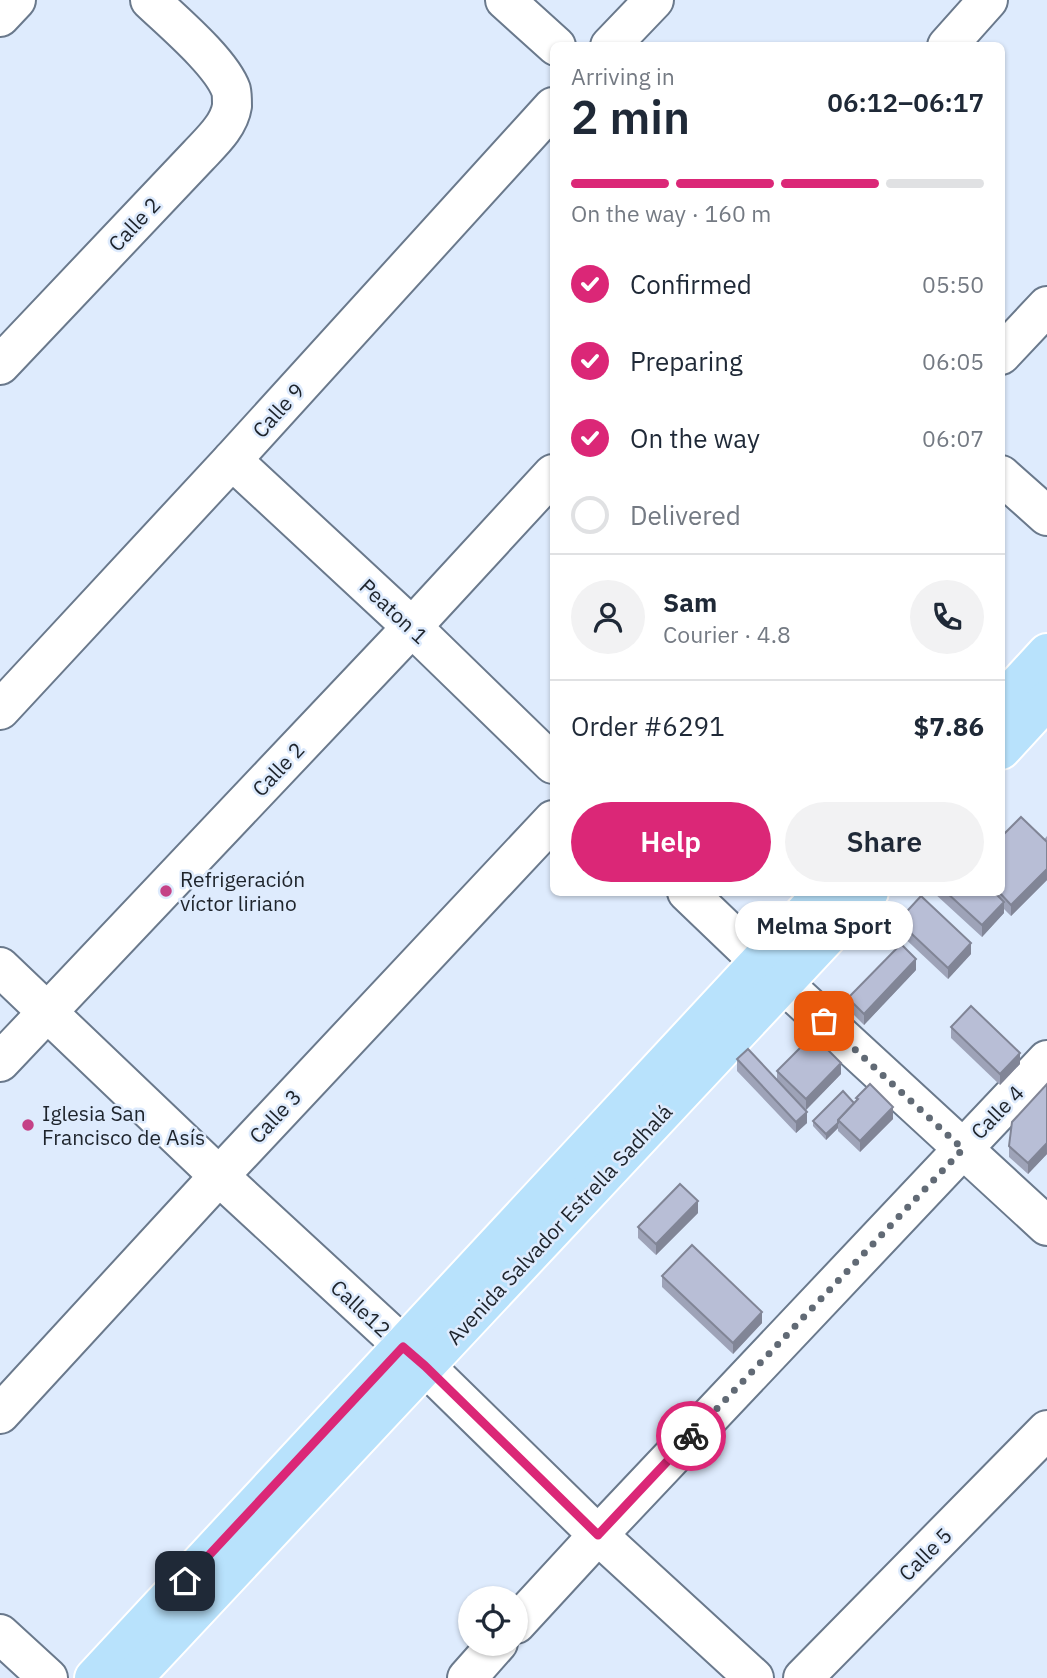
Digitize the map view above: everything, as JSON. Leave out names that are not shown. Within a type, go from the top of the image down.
[{"type":"main road","points":[[1005,699],[1047,653]]},
{"type":"main road","points":[[1005,746],[1047,700]]},
{"type":"main road","name":"Avenida Salvador Estrella Sadhalá","points":[[772,973],[821,896]]},
{"type":"main road","name":"Avenida Salvador Estrella Sadhalá","points":[[133,1678],[414,1357],[772,973],[864,896]]},
{"type":"main road","name":"Avenida Salvador Estrella Sadhalá","points":[[94,1678],[414,1357]]},
{"type":"street","points":[[0,17],[16,0]]},
{"type":"street","name":"Calle 2","points":[[0,365],[226,122],[232,107],[231,91],[209,57],[150,0]]},
{"type":"street","points":[[505,0],[552,42]]},
{"type":"street","points":[[614,42],[654,0]]},
{"type":"street","points":[[951,42],[988,0]]},
{"type":"street","name":"Calle 9","points":[[0,710],[550,110]]},
{"type":"street","points":[[1005,351],[1047,306]]},
{"type":"street","name":"Peaton 1","points":[[232,460],[412,627],[550,761]]},
{"type":"street","name":"Calle 2","points":[[0,1062],[550,477]]},
{"type":"street","points":[[1005,479],[1047,516]]},
{"type":"street","name":"Calle 3","points":[[0,1414],[550,823]]},
{"type":"street","points":[[691,896],[1047,1226]]},
{"type":"street","name":"Calle12","points":[[0,967],[414,1357],[598,1535],[754,1678]]},
{"type":"street","name":"Calle 4","points":[[528,1611],[1047,1060]]},
{"type":"street","name":"Calle 5","points":[[803,1678],[1047,1430]]},
{"type":"street","points":[[0,1634],[48,1678]]},
{"type":"street","points":[[467,1678],[486,1656]]},
{"type":"building","points":[[1021,817],[1047,842],[1047,869],[1011,905],[1003,896],[1005,896],[1005,833]]},
{"type":"building","points":[[921,896],[971,943],[948,968],[898,921]]},
{"type":"building","points":[[950,896],[998,896],[1004,902],[982,925]]},
{"type":"building","points":[[901,944],[916,959],[864,1014],[848,998]]},
{"type":"building","points":[[971,1006],[1020,1053],[1000,1074],[951,1027]]},
{"type":"building","points":[[813,1035],[841,1063],[806,1099],[777,1071]]},
{"type":"building","points":[[748,1049],[807,1112],[796,1122],[737,1059]]},
{"type":"building","points":[[870,1084],[893,1107],[860,1141],[838,1120]]},
{"type":"building","points":[[1047,1084],[1047,1143],[1028,1163],[1009,1146],[1012,1122]]},
{"type":"building","points":[[843,1091],[854,1103],[826,1134],[813,1121]]},
{"type":"building","points":[[680,1184],[698,1201],[656,1244],[638,1227]]},
{"type":"building","points":[[692,1245],[762,1312],[733,1343],[662,1276]]},
{"type":"way so far","points":[[691,1436],[963,1149],[824,1021]]},
{"type":"place","name":"Refrigeración víctor liriano","points":[[166,891]]},
{"type":"place","name":"Melma Sport","points":[[824,1021]]},
{"type":"place","name":"Iglesia San Francisco de Asís","points":[[28,1125]]},
{"type":"route","points":[[185,1581],[403,1347],[598,1535],[691,1436]]}]
